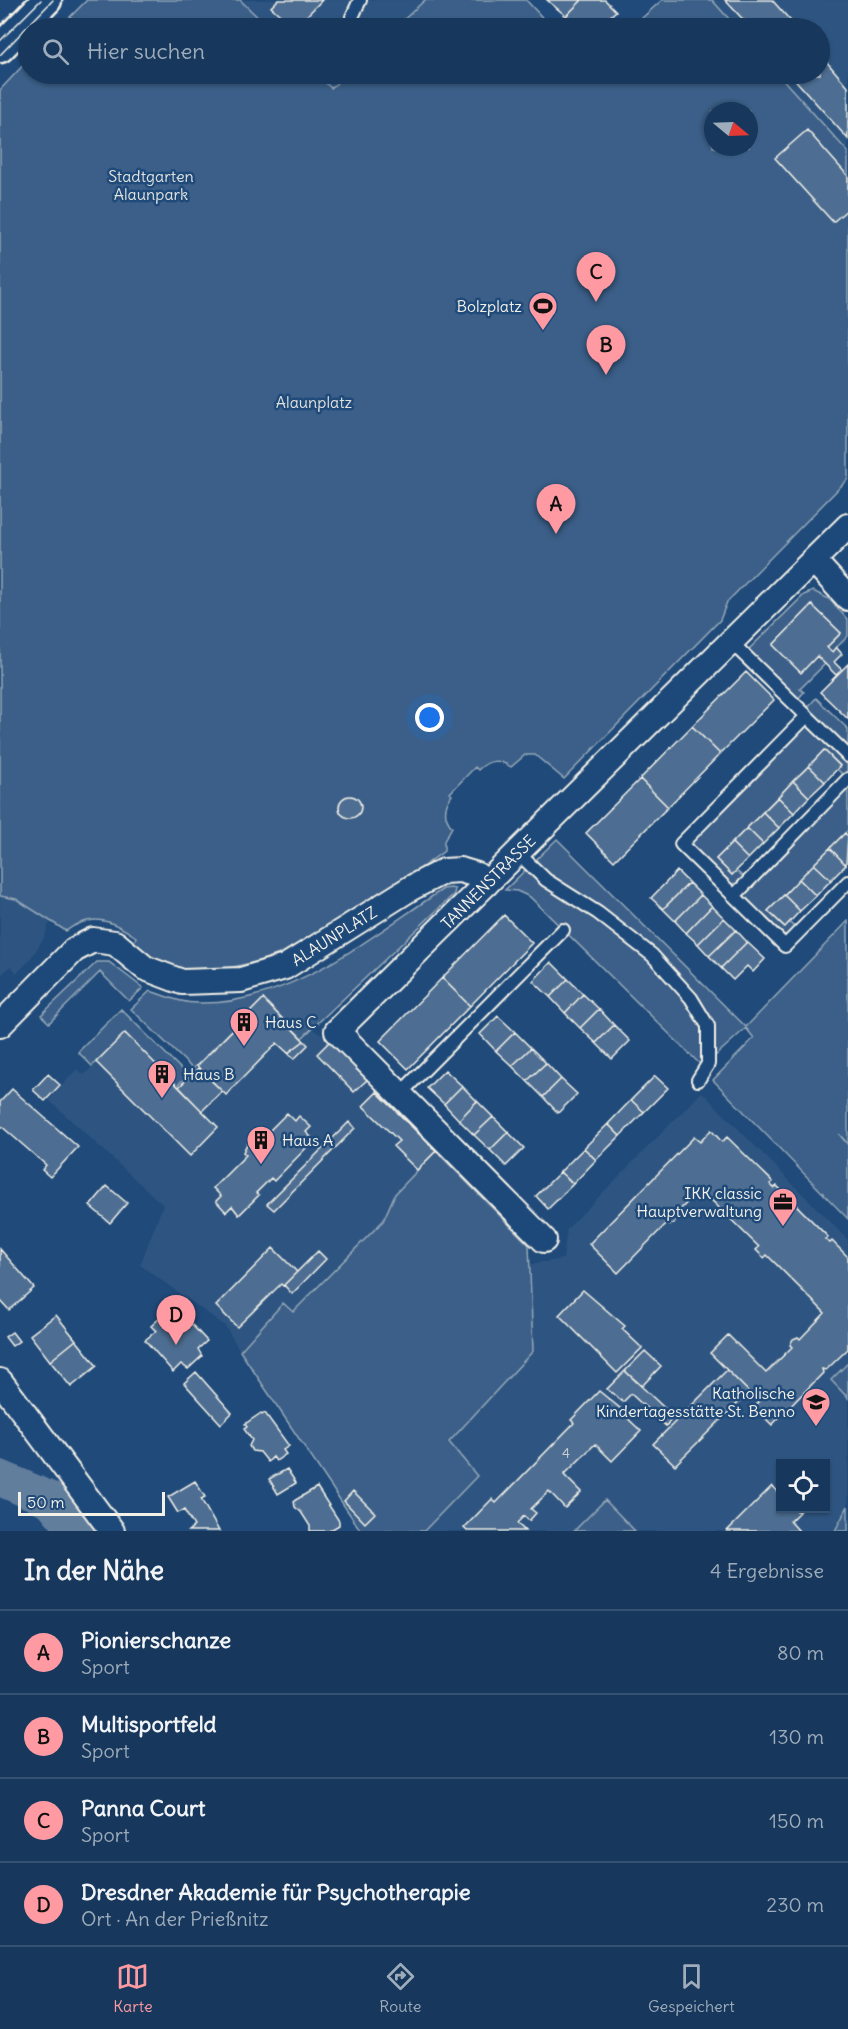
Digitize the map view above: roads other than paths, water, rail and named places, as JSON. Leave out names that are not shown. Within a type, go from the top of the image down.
[{"type":"street","points":[[29,18],[47,0]]},
{"type":"street","points":[[0,48],[18,30]]},
{"type":"street","name":"TANNENSTRASSE","points":[[544,1240],[337,1031],[848,526]]},
{"type":"street","points":[[814,561],[848,598]]},
{"type":"street","name":"ALAUNPLATZ","points":[[0,1025],[74,950],[93,940],[115,943],[145,968],[182,982],[241,980],[285,967],[411,888],[444,871],[460,870],[477,875],[486,884]]},
{"type":"street","points":[[0,1381],[112,1531]]},
{"type":"lane","points":[[352,17],[360,0]]},
{"type":"lane","points":[[731,642],[848,756]]},
{"type":"lane","points":[[807,716],[681,844],[785,946],[848,882]]},
{"type":"lane","points":[[734,896],[848,779]]},
{"type":"lane","points":[[518,853],[546,880],[598,913],[652,955],[691,998],[708,1026],[708,1064],[698,1080]]},
{"type":"lane","points":[[400,1094],[563,930]]},
{"type":"waterway","points":[[0,1478],[51,1500],[77,1531]]},
{"type":"tram line","points":[[23,18],[41,0]]},
{"type":"tram line","points":[[36,18],[53,0]]},
{"type":"tram line","points":[[0,41],[18,23]]},
{"type":"tram line","points":[[0,55],[18,36]]},
{"type":"place","name":"Panna Court","points":[[596,302]]},
{"type":"place","name":"Bolzplatz","points":[[543,332]]},
{"type":"place","name":"Multisportfeld","points":[[606,375]]},
{"type":"place","name":"Pionierschanze","points":[[556,534]]},
{"type":"place","name":"Haus C","points":[[244,1048]]},
{"type":"place","name":"Haus B","points":[[162,1100]]},
{"type":"place","name":"Haus A","points":[[261,1166]]},
{"type":"place","name":"IKK classic Hauptverwaltung","points":[[783,1228]]},
{"type":"place","name":"Dresdner Akademie für Psychotherapie","points":[[176,1345]]},
{"type":"place","name":"Katholische Kindertagesstätte St. Benno","points":[[816,1428]]},
{"type":"park label","name":"Stadtgarten Alaunpark","points":[[151,185]]},
{"type":"park label","name":"Alaunplatz","points":[[314,402]]}]
